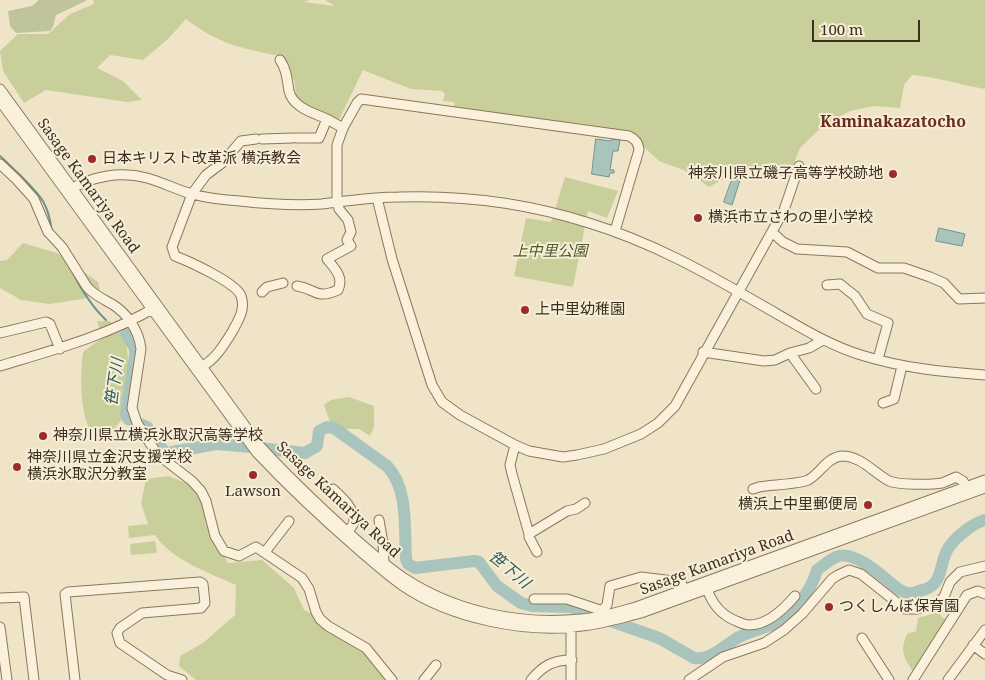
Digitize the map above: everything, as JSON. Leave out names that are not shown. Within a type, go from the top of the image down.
[{"type":"street","points":[[280,60],[286,70],[289,92],[298,106],[343,128]]},
{"type":"street","name":"Sasage Kamariya Road","points":[[0,89],[69,190]]},
{"type":"street","points":[[297,286],[306,287],[323,295],[338,290],[340,285],[338,272],[327,260],[351,246],[347,240],[352,232],[348,220],[339,209],[337,201],[337,145],[343,128],[357,102],[361,99],[634,138],[639,150],[615,231]]},
{"type":"street","name":"Sasage Kamariya Road","points":[[0,101],[69,190],[155,308],[240,432],[257,453],[284,482],[388,575],[420,596],[455,611],[505,624],[532,628],[601,623],[619,619],[641,613],[684,593],[707,589],[968,490],[985,480]]},
{"type":"street","points":[[201,367],[207,364],[224,346],[242,312],[241,295],[236,289],[200,266],[175,256],[172,247],[192,194],[206,175],[222,163],[241,141],[319,138],[327,119]]},
{"type":"street","points":[[0,164],[34,200],[48,232],[59,243],[91,292],[125,313],[130,321],[140,341],[141,349],[132,408],[135,417],[157,454],[192,481],[201,491],[206,501],[215,536],[224,551],[239,556],[256,547],[302,578],[309,589],[320,619],[328,626],[366,648],[392,680]]},
{"type":"street","points":[[377,198],[392,259],[432,385],[442,402],[460,415],[515,445],[546,454],[563,457],[577,456],[604,449],[641,434],[658,423],[675,406],[784,210],[799,166]]},
{"type":"street","points":[[69,190],[93,179],[106,176],[137,176],[192,194],[237,201],[291,205],[420,196],[460,198],[531,207],[615,231],[675,256],[823,340],[860,355],[902,366],[985,375]]},
{"type":"street","points":[[772,232],[783,242],[797,249],[847,252],[878,268],[904,268],[930,277],[944,283],[959,299],[985,298]]},
{"type":"street","points":[[262,292],[267,287],[283,283]]},
{"type":"street","points":[[826,285],[840,284],[855,296],[867,314],[888,323],[878,359]]},
{"type":"street","points":[[0,366],[60,349],[130,321],[155,308]]},
{"type":"street","name":"Sasage Kamariya Road","points":[[155,308],[250,433],[293,481],[348,532],[384,563],[426,591],[451,602],[486,613],[526,620],[571,624],[605,613],[636,607],[684,593],[968,490],[985,488]]},
{"type":"street","points":[[0,333],[46,322],[50,324],[60,349]]},
{"type":"street","points":[[704,352],[764,361],[775,360],[790,353],[809,348],[823,340]]},
{"type":"street","points":[[790,353],[816,389]]},
{"type":"street","points":[[883,403],[894,400],[902,366]]},
{"type":"street","points":[[515,445],[510,464],[512,474],[529,537],[537,552]]},
{"type":"street","points":[[753,489],[808,480],[834,458],[841,456],[856,460],[895,482],[930,484],[956,477],[963,481],[968,490]]},
{"type":"street","points":[[333,490],[343,498],[352,511],[354,523],[348,532]]},
{"type":"street","points":[[529,534],[584,503]]},
{"type":"street","points":[[379,520],[384,563]]},
{"type":"street","points":[[265,552],[289,521]]},
{"type":"street","points":[[690,680],[723,656],[764,643],[784,630],[802,614],[832,580],[849,570],[861,574],[905,609],[917,609],[938,603],[944,597],[950,582],[960,572],[985,566]]},
{"type":"street","points":[[534,599],[567,599],[605,613],[610,586],[641,576],[681,582],[684,593]]},
{"type":"street","points":[[74,680],[65,594],[68,592],[200,582],[203,584],[205,603],[201,608],[142,613],[120,628],[117,633],[120,643],[167,675],[182,680]]},
{"type":"street","points":[[707,589],[718,610],[727,617],[751,625],[765,621],[777,614],[795,596]]},
{"type":"street","points":[[913,680],[966,595],[978,591],[985,594]]},
{"type":"street","points":[[0,598],[24,597],[34,680]]},
{"type":"street","points":[[571,624],[571,680]]},
{"type":"street","points":[[0,627],[7,680]]},
{"type":"street","points":[[948,680],[985,630]]},
{"type":"street","points":[[862,638],[889,680]]},
{"type":"street","points":[[973,645],[985,654]]},
{"type":"street","points":[[530,680],[546,665],[562,660],[572,660]]},
{"type":"street","points":[[424,680],[436,665]]},
{"type":"green space","points":[[39,0],[86,1],[56,15],[50,31],[16,33],[10,26],[8,11],[32,6]]},
{"type":"green space","points":[[93,0],[310,0],[304,2],[335,6],[325,0],[985,0],[985,89],[931,77],[912,75],[904,85],[900,108],[874,106],[850,111],[822,127],[800,148],[792,168],[782,177],[761,166],[729,176],[709,187],[686,171],[659,161],[630,134],[591,125],[454,108],[454,102],[443,101],[445,94],[442,91],[411,89],[363,70],[338,122],[297,100],[294,80],[279,56],[230,44],[209,34],[186,19],[168,39],[143,60],[110,55],[97,68],[123,81],[142,100],[127,102],[46,90],[24,103],[3,71],[0,51],[18,34],[48,34],[70,14],[94,4]]},
{"type":"green space","name":"上中里公園","points":[[565,177],[618,191],[607,218],[588,211],[573,287],[514,276],[526,218],[551,222]]},
{"type":"green space","points":[[23,243],[57,253],[98,282],[100,291],[83,299],[49,304],[21,300],[0,288],[0,261],[7,260]]},
{"type":"green space","points":[[97,321],[110,321],[126,338],[128,360],[135,386],[128,412],[115,428],[108,441],[95,435],[89,427],[83,407],[81,371],[83,352],[102,338]]},
{"type":"green space","points":[[349,397],[374,406],[374,427],[370,436],[359,429],[344,429],[330,422],[324,405],[331,400]]},
{"type":"green space","points":[[168,476],[192,485],[203,503],[206,524],[228,563],[262,560],[294,588],[304,610],[328,621],[375,662],[387,680],[196,680],[179,666],[180,656],[203,643],[235,615],[236,585],[181,559],[162,544],[155,535],[129,538],[128,526],[148,524],[141,503],[146,479]]},
{"type":"green space","points":[[155,541],[157,553],[131,555],[130,544]]},
{"type":"green space","points":[[938,612],[947,622],[913,671],[907,662],[903,649],[907,634],[916,631],[918,618]]},
{"type":"water","points":[[596,139],[620,140],[618,151],[613,151],[610,170],[614,170],[614,173],[610,173],[609,177],[592,174]]},
{"type":"water","points":[[733,177],[740,180],[732,205],[724,202]]},
{"type":"water","points":[[939,228],[965,234],[962,246],[936,241]]},
{"type":"waterway","name":"笹下川","points":[[0,156],[38,194],[48,213],[52,232]]},
{"type":"waterway","name":"笹下川","points":[[72,271],[87,297],[106,320]]},
{"type":"waterway","name":"笹下川","points":[[126,334],[135,348],[126,414],[128,419],[147,427],[167,453],[216,444],[305,453],[317,446],[319,431],[327,427],[334,428],[387,466],[394,475],[399,486],[404,510],[406,559],[408,564],[415,568],[479,562],[497,586],[521,603],[532,606],[571,607],[659,638],[694,658],[712,655],[739,637],[779,621],[800,602],[810,587],[817,570],[839,556],[860,560],[904,592],[912,593],[928,588],[937,580],[945,554],[952,543],[970,527],[985,520]]},
{"type":"place","name":"日本キリスト改革派 横浜教会","points":[[92,159]]},
{"type":"place","name":"神奈川県立磯子高等学校跡地","points":[[893,174]]},
{"type":"place","name":"横浜市立さわの里小学校","points":[[698,218]]},
{"type":"place","name":"上中里幼稚園","points":[[525,310]]},
{"type":"place","name":"神奈川県立横浜氷取沢高等学校","points":[[43,436]]},
{"type":"place","name":"神奈川県立金沢支援学校 横浜氷取沢分教室","points":[[17,467]]},
{"type":"place","name":"Lawson","points":[[253,475]]},
{"type":"place","name":"横浜上中里郵便局","points":[[868,505]]},
{"type":"place","name":"つくしんぼ保育園","points":[[829,607]]},
{"type":"district","name":"Kaminakazatocho","points":[[893,122]]}]
